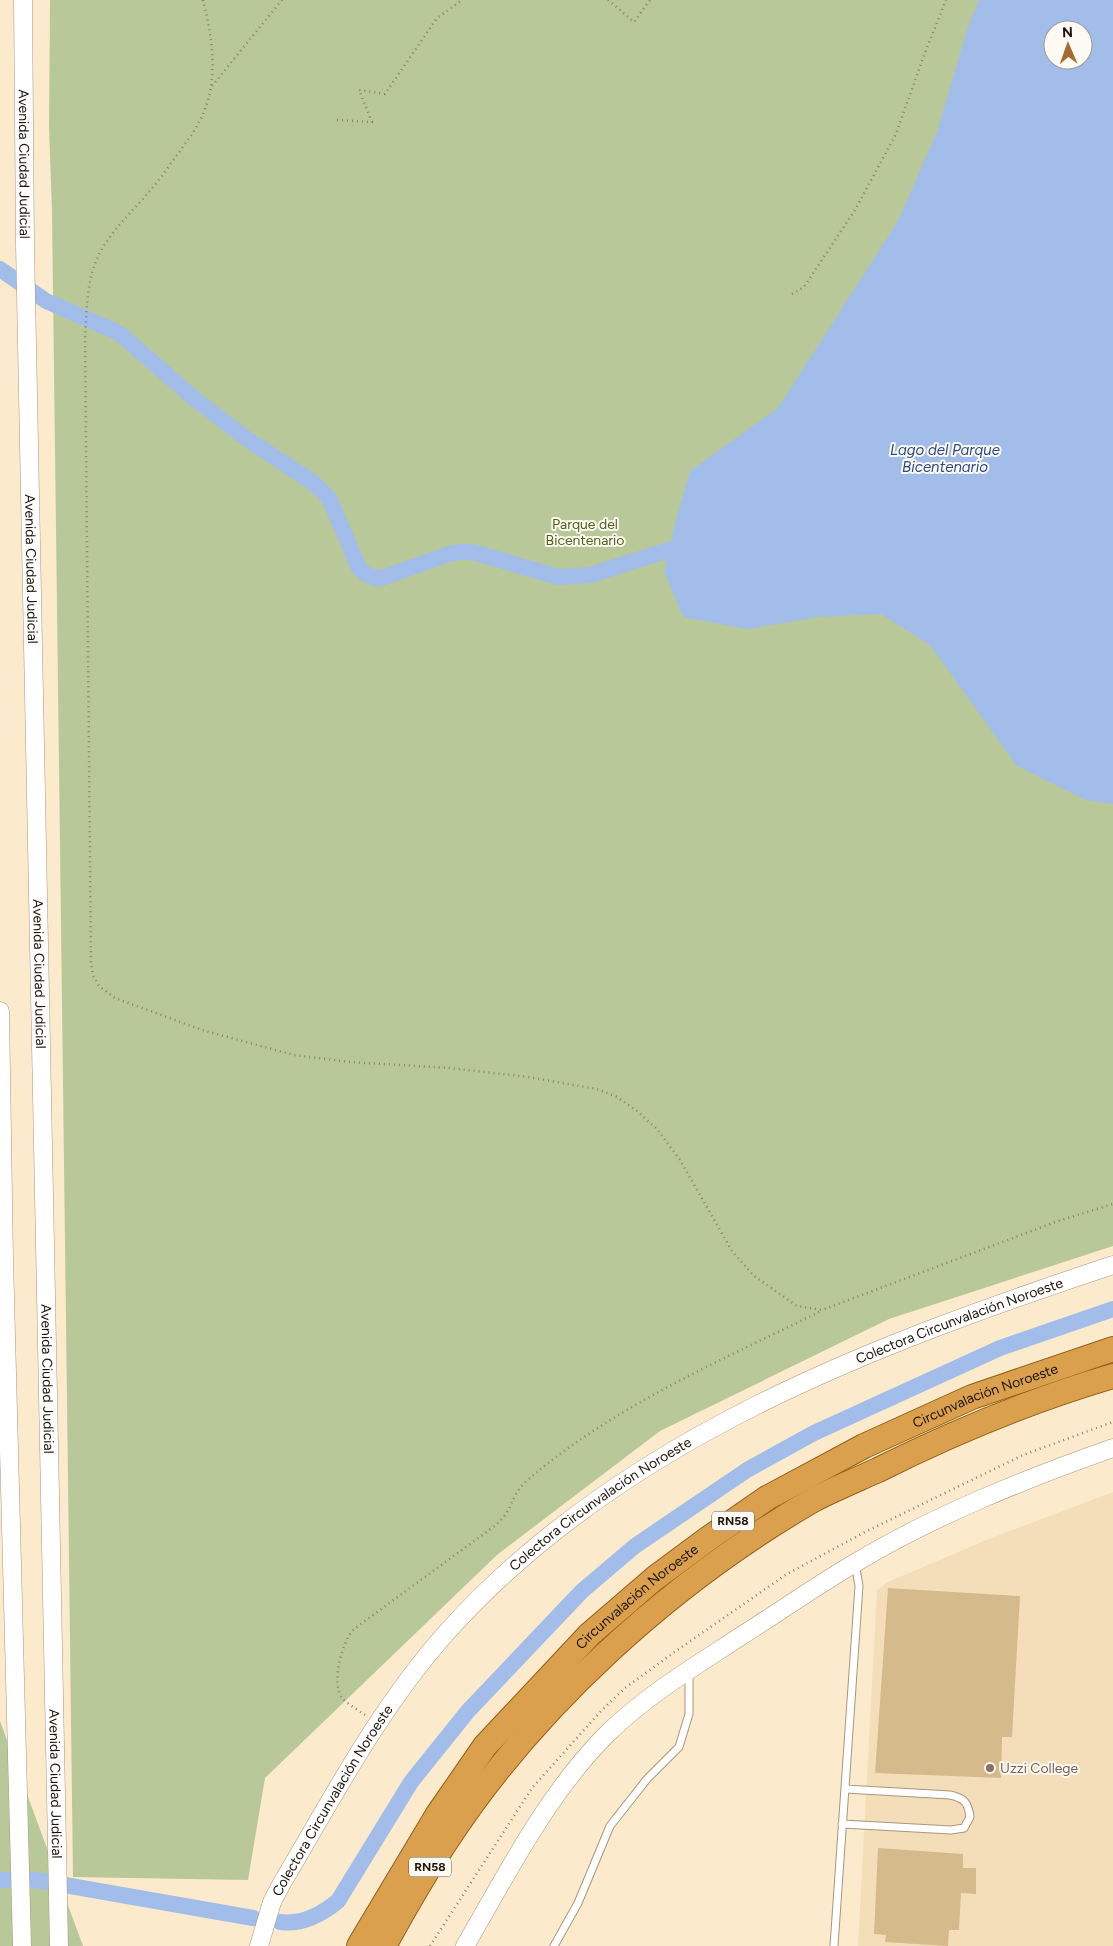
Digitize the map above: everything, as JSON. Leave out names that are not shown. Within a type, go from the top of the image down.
[{"type":"highway","name":"Circunvalación Noroeste","points":[[359,1946],[438,1814],[485,1746],[590,1634],[655,1578],[768,1498],[864,1446],[972,1397],[1113,1349]]},
{"type":"highway","name":"Circunvalación Noroeste","points":[[384,1946],[445,1842],[507,1759],[546,1714],[611,1650],[666,1603],[732,1552],[814,1500],[930,1443],[1002,1413],[1113,1376]]},
{"type":"street","name":"Avenida Ciudad Judicial","points":[[23,0],[25,244],[59,1946]]},
{"type":"street","points":[[0,1012],[4,1259],[22,1946]]},
{"type":"street","name":"Colectora Circunvalación Noroeste","points":[[260,1946],[272,1902],[376,1723],[417,1668],[448,1632],[485,1594],[548,1536],[605,1494],[652,1463],[788,1390],[962,1318],[1113,1265]]},
{"type":"street","points":[[465,1946],[537,1823],[567,1779],[604,1737],[638,1706],[689,1670],[855,1562],[936,1520],[1018,1484],[1113,1448]]},
{"type":"lane","points":[[834,1946],[859,1586],[855,1562]]},
{"type":"lane","points":[[554,1946],[578,1903],[610,1826],[647,1779],[679,1747],[689,1714],[689,1670]]},
{"type":"lane","points":[[842,1824],[951,1830],[964,1828],[970,1817],[968,1805],[961,1797],[845,1789]]},
{"type":"path","points":[[203,0],[210,28],[213,74],[206,108],[199,123],[155,186],[102,248],[87,297],[91,963],[93,976],[99,986],[115,998],[202,1030],[294,1055],[349,1062],[450,1068],[528,1077],[597,1090],[617,1097],[638,1111],[657,1129],[680,1160],[732,1250],[754,1276],[797,1306],[822,1310]]},
{"type":"path","points":[[211,88],[282,0]]},
{"type":"path","points":[[337,120],[372,122],[359,90],[385,94],[437,18],[462,0]]},
{"type":"path","points":[[608,0],[634,22],[650,0]]},
{"type":"path","points":[[792,294],[804,287],[814,273],[855,210],[892,142],[946,0]]},
{"type":"path","points":[[376,1723],[342,1698],[337,1687],[337,1678],[345,1642],[354,1629],[496,1525],[506,1516],[516,1493],[524,1484],[537,1472],[587,1436],[618,1415],[658,1393],[822,1310],[1058,1221],[1113,1204]]},
{"type":"shaded area","name":"Uzzi College","points":[[1113,1492],[1113,1946],[858,1946],[877,1590],[888,1582],[984,1541]]},
{"type":"green space","name":"Parque del Bicentenario","points":[[50,0],[1113,0],[1113,1246],[889,1319],[660,1431],[498,1554],[265,1778],[248,1880],[73,1877],[52,211],[49,127]]},
{"type":"green space","points":[[0,1721],[83,1946],[0,1946]]},
{"type":"water","name":"Lago del Parque Bicentenario","points":[[979,0],[1113,0],[1113,804],[1086,800],[1017,766],[930,645],[881,614],[818,617],[747,629],[683,617],[664,571],[690,471],[778,408],[898,221],[937,132],[968,27]]},
{"type":"building","name":"Uzzi College","points":[[888,1588],[1020,1596],[1012,1737],[1002,1737],[1001,1778],[875,1773]]},
{"type":"building","points":[[878,1848],[963,1854],[963,1868],[976,1868],[976,1894],[961,1893],[959,1930],[949,1930],[948,1946],[885,1942],[886,1935],[874,1934]]},
{"type":"waterway","points":[[0,269],[46,301],[119,333],[196,400],[247,439],[311,481],[329,498],[359,568],[367,575],[379,579],[459,552],[472,552],[558,577],[590,575],[669,550],[690,547]]},
{"type":"waterway","points":[[280,1922],[296,1922],[311,1918],[325,1911],[338,1901],[411,1782],[468,1711],[582,1591],[635,1546],[747,1470],[814,1433],[1000,1348],[1113,1309]]},
{"type":"waterway","points":[[0,1880],[36,1880],[253,1918]]},
{"type":"place","name":"Uzzi College","points":[[990,1768]]}]
